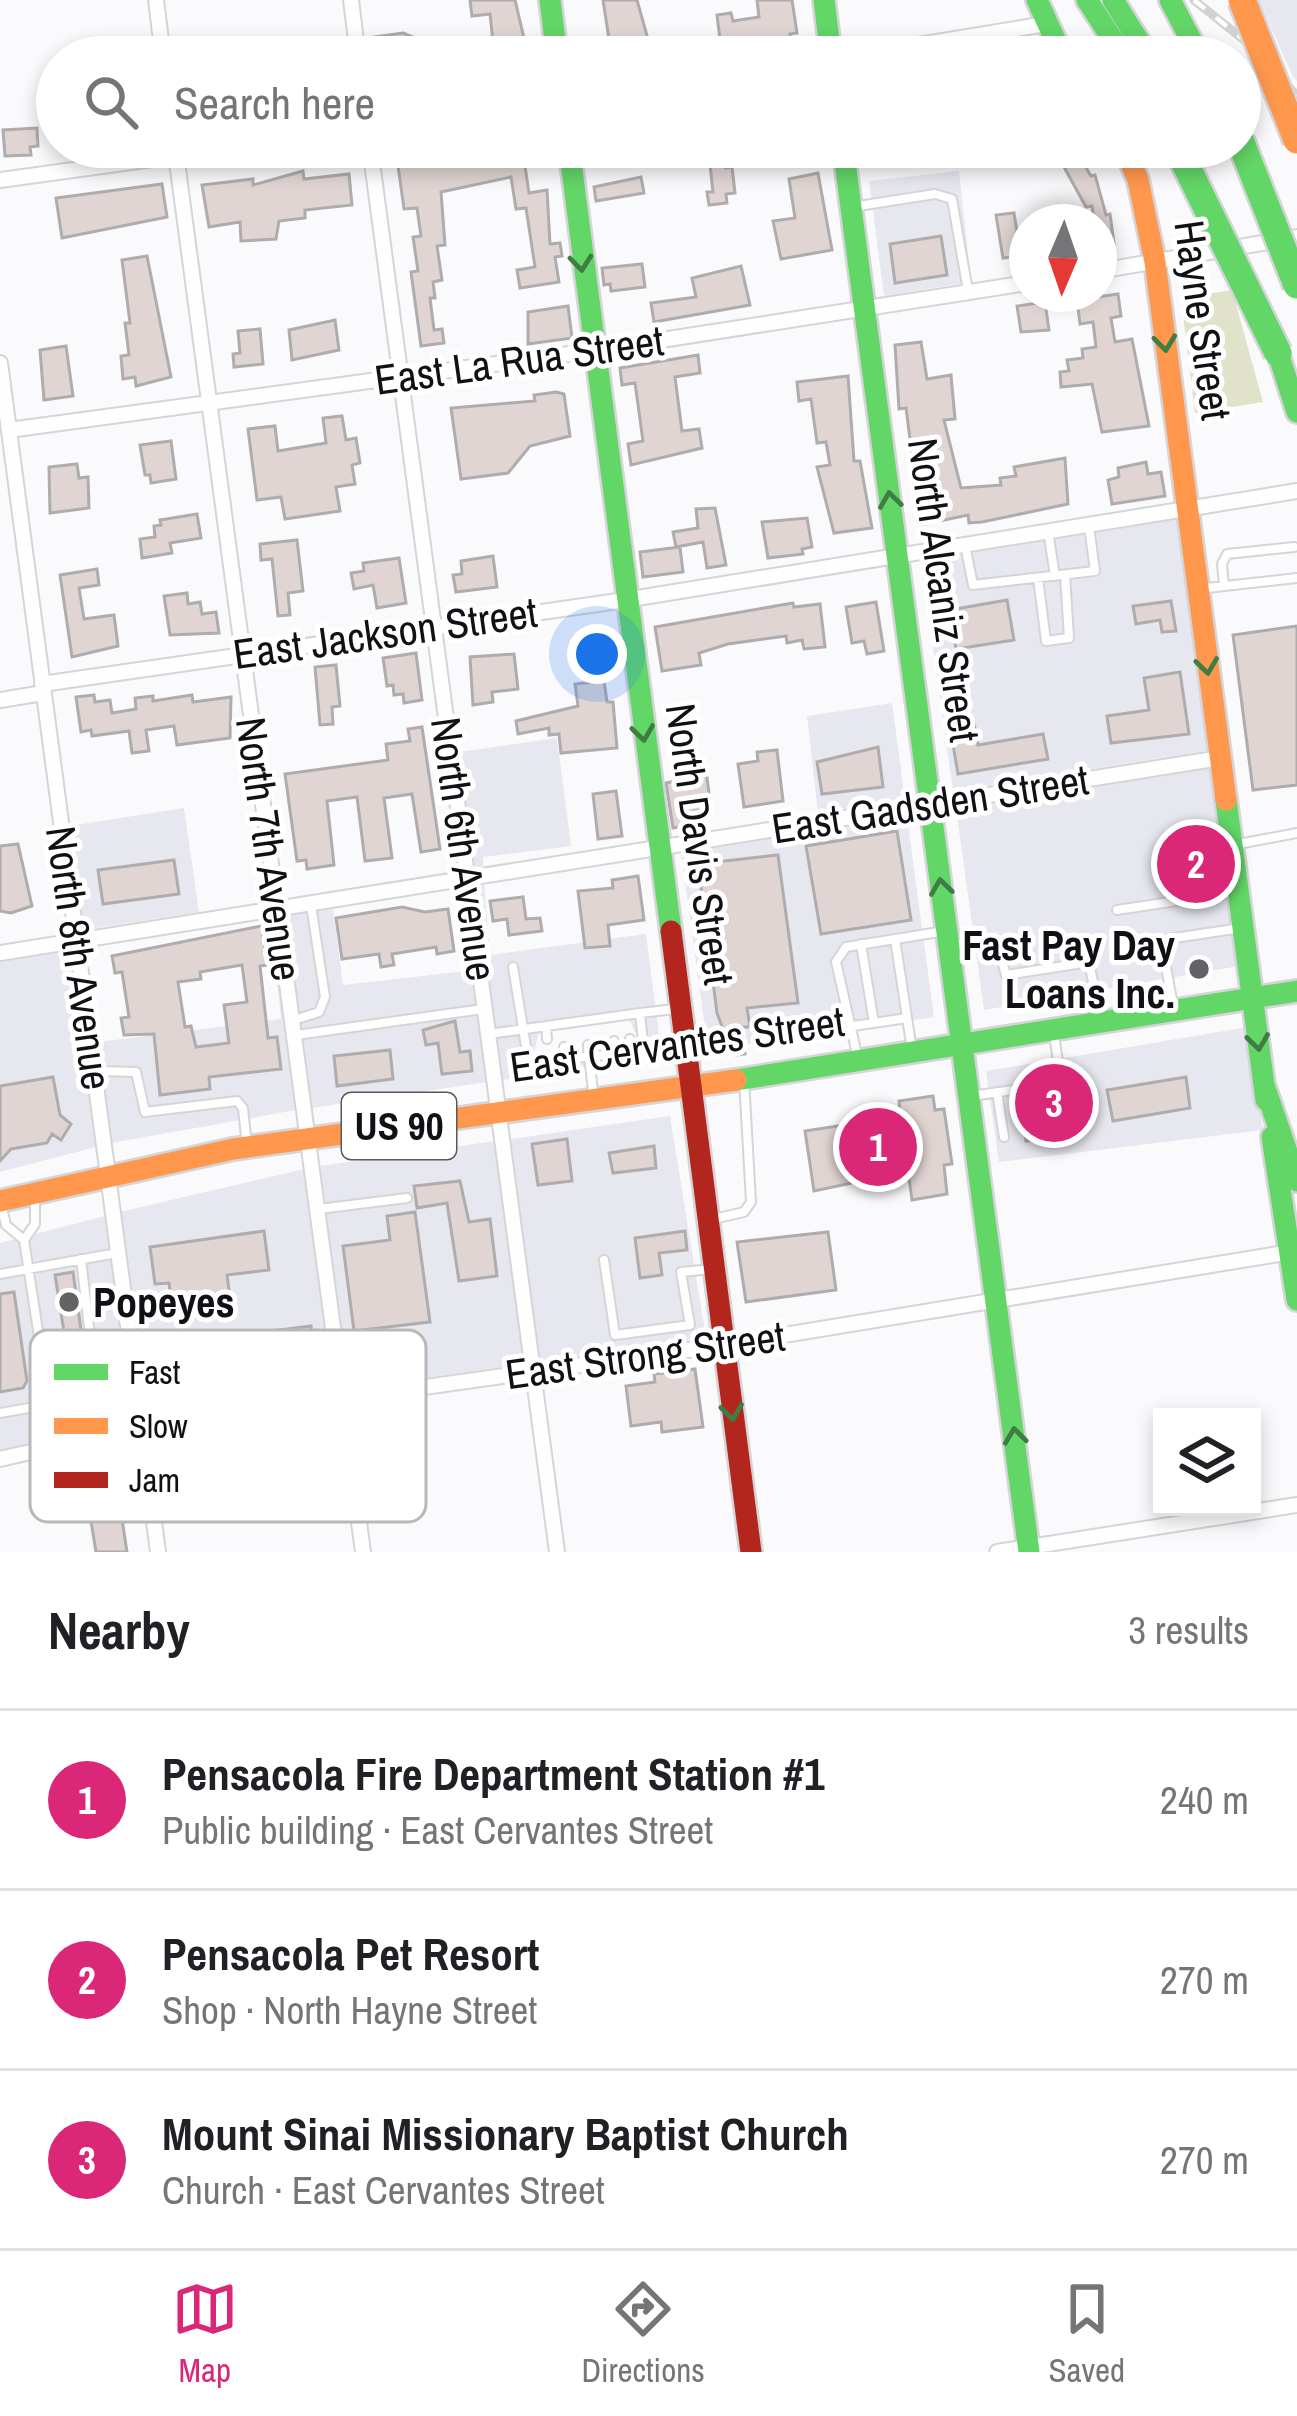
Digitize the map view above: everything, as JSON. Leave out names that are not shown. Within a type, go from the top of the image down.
[{"type":"main road","points":[[550,0],[554,36]]},
{"type":"main road","points":[[824,0],[828,36]]},
{"type":"main road","points":[[1087,0],[1110,36]]},
{"type":"main road","points":[[1113,0],[1136,36]]},
{"type":"main road","points":[[1170,0],[1189,36]]},
{"type":"main road","points":[[1242,0],[1256,36]]},
{"type":"main road","points":[[1261,48],[1297,140]]},
{"type":"main road","name":"North Davis Street","points":[[570,168],[751,1552]]},
{"type":"main road","name":"North Alcaniz Street","points":[[846,168],[962,1044],[983,1094],[998,1301],[1029,1549]]},
{"type":"main road","name":"Hayne Street","points":[[1132,168],[1143,198],[1155,262],[1186,508],[1211,588],[1220,758],[1264,1085]]},
{"type":"main road","points":[[1187,168],[1278,352]]},
{"type":"main road","points":[[1205,168],[1297,412]]},
{"type":"main road","points":[[1251,168],[1297,285]]},
{"type":"main road","name":"East Cervantes Street","points":[[0,1201],[247,1147],[690,1087],[1297,991]]},
{"type":"main road","points":[[1264,1085],[1297,1181]]},
{"type":"main road","points":[[1264,1085],[1297,1300]]},
{"type":"street","points":[[156,0],[161,36]]},
{"type":"street","points":[[351,0],[355,36]]},
{"type":"street","points":[[936,36],[1041,12]]},
{"type":"street","points":[[0,180],[73,168]]},
{"type":"street","name":"North 7th Avenue","points":[[178,168],[334,1330]]},
{"type":"street","name":"North 6th Avenue","points":[[373,168],[557,1552]]},
{"type":"street","points":[[1117,268],[1297,237]]},
{"type":"street","name":"East La Rua Street","points":[[6,440],[209,402],[591,351],[1009,286]]},
{"type":"street","name":"North 8th Avenue","points":[[0,363],[6,440],[129,1330]]},
{"type":"street","name":"East Jackson Street","points":[[0,700],[243,652],[625,601],[1297,491]]},
{"type":"street","name":"East Gadsden Street","points":[[0,953],[1220,758]]},
{"type":"street","name":"East Strong Street","points":[[426,1386],[723,1345],[1291,1252]]},
{"type":"street","name":"East Strong Street","points":[[0,1459],[30,1453]]},
{"type":"street","points":[[997,1552],[1297,1505]]},
{"type":"street","name":"North 8th Avenue","points":[[154,1522],[158,1552]]},
{"type":"street","name":"North 7th Avenue","points":[[359,1522],[363,1552]]},
{"type":"lane","points":[[851,207],[935,194],[952,199],[968,292]]},
{"type":"lane","points":[[965,545],[973,585],[1095,571],[1089,524]]},
{"type":"lane","points":[[1038,578],[1046,641],[1069,638],[1048,531]]},
{"type":"lane","points":[[1211,588],[1227,554],[1294,547]]},
{"type":"lane","points":[[1211,588],[1297,578]]},
{"type":"lane","points":[[1232,846],[1297,833]]},
{"type":"lane","points":[[1117,910],[1238,892]]},
{"type":"lane","points":[[293,1028],[319,1012],[325,997],[310,903]]},
{"type":"lane","points":[[1174,1011],[1162,940],[1242,928]]},
{"type":"lane","points":[[858,1060],[836,962],[846,947],[861,944],[948,938],[998,943],[1006,975],[1089,962],[1102,1022]]},
{"type":"lane","points":[[896,939],[912,1052]]},
{"type":"lane","points":[[861,944],[874,1023]]},
{"type":"lane","points":[[514,967],[528,1059],[550,1061],[632,1051],[643,1043],[640,1013]]},
{"type":"lane","points":[[489,1034],[680,1008]]},
{"type":"lane","points":[[293,1028],[485,1009]]},
{"type":"lane","points":[[628,1015],[632,1051]]},
{"type":"lane","points":[[611,1017],[613,1029]]},
{"type":"lane","points":[[853,1026],[908,1018]]},
{"type":"lane","points":[[584,1021],[586,1033]]},
{"type":"lane","points":[[561,1024],[566,1059]]},
{"type":"lane","points":[[546,1026],[550,1061]]},
{"type":"lane","points":[[1004,1137],[983,1094],[1061,1083],[1053,1030]]},
{"type":"lane","points":[[614,1041],[616,1053]]},
{"type":"lane","points":[[587,1045],[594,1100]]},
{"type":"lane","points":[[94,1071],[133,1069],[146,1112],[237,1101],[243,1108],[247,1147]]},
{"type":"lane","points":[[707,1220],[744,1212],[751,1202],[743,1079]]},
{"type":"lane","points":[[24,1240],[35,1224],[35,1193]]},
{"type":"lane","points":[[317,1209],[406,1198]]},
{"type":"lane","points":[[0,1201],[6,1225],[24,1240],[38,1330]]},
{"type":"lane","points":[[0,1274],[119,1252]]},
{"type":"lane","points":[[81,1259],[91,1330]]},
{"type":"lane","points":[[604,1260],[614,1335],[690,1325],[681,1272],[713,1268]]},
{"type":"lane","points":[[662,1329],[666,1353]]},
{"type":"lane","points":[[0,1413],[30,1409]]},
{"type":"shaded area","points":[[1259,0],[1297,0],[1297,81],[1293,77]]},
{"type":"shaded area","points":[[959,171],[971,282],[884,296],[869,181]]},
{"type":"shaded area","points":[[1179,519],[1211,750],[953,791],[921,561]]},
{"type":"shaded area","points":[[892,703],[905,799],[818,813],[807,716]]},
{"type":"shaded area","points":[[557,738],[571,846],[483,857],[483,866],[474,868],[459,752]]},
{"type":"shaded area","points":[[1213,768],[1239,966],[984,1010],[956,809]]},
{"type":"shaded area","points":[[184,808],[199,912],[83,930],[69,826]]},
{"type":"shaded area","points":[[907,817],[934,1017],[708,1050],[681,853]]},
{"type":"shaded area","points":[[484,884],[490,955],[646,934],[662,1057],[503,1080],[476,886]],"holes":[[[629,1020],[638,1037],[632,1046],[542,1058],[534,1052],[539,1032]]]},
{"type":"shaded area","points":[[461,888],[487,1082],[312,1108],[286,916],[333,909],[343,985],[466,971]]},
{"type":"shaded area","points":[[271,919],[296,1110],[111,1143],[98,1042],[281,1019]]},
{"type":"shaded area","points":[[70,951],[96,1147],[0,1172],[0,962]]},
{"type":"shaded area","points":[[1248,1027],[1263,1130],[999,1162],[986,1071]]},
{"type":"shaded area","points":[[670,1116],[706,1338],[540,1361],[511,1139]]},
{"type":"shaded area","points":[[495,1141],[524,1364],[426,1378],[426,1330],[342,1330],[320,1166]]},
{"type":"shaded area","points":[[304,1169],[326,1330],[136,1330],[120,1212]]},
{"type":"shaded area","points":[[105,1216],[120,1330],[30,1330],[30,1443],[0,1450],[0,1243]]},
{"type":"green space","points":[[1232,290],[1263,402],[1195,413],[1181,298]]},
{"type":"building","points":[[470,0],[515,0],[523,36],[492,36],[490,14],[472,16]]},
{"type":"building","points":[[603,0],[637,0],[647,36],[608,36]]},
{"type":"building","points":[[757,0],[792,0],[797,33],[720,36],[717,15],[731,13],[733,21],[759,17]]},
{"type":"building","points":[[36,128],[31,155],[5,156],[3,130]]},
{"type":"building","points":[[398,168],[525,168],[529,193],[547,190],[550,244],[560,243],[562,256],[555,257],[559,282],[520,288],[517,270],[535,267],[526,208],[516,209],[511,177],[441,192],[445,245],[437,246],[442,280],[433,282],[435,298],[430,298],[434,330],[442,329],[444,343],[421,346],[411,272],[418,271],[413,237],[421,236],[417,208],[404,209]]},
{"type":"building","points":[[710,168],[732,168],[735,193],[726,194],[727,203],[709,205],[707,192],[713,192]]},
{"type":"building","points":[[1065,168],[1086,168],[1095,175],[1103,204],[1084,204]]},
{"type":"building","points":[[303,171],[304,179],[349,174],[352,205],[305,210],[305,218],[279,221],[276,239],[241,241],[240,222],[209,227],[202,185],[253,179],[253,185]]},
{"type":"building","points":[[818,173],[832,250],[781,259],[773,221],[795,218],[789,179]]},
{"type":"building","points":[[641,177],[644,193],[596,201],[594,187]]},
{"type":"building","points":[[162,184],[167,217],[62,238],[56,198]]},
{"type":"building","points":[[1009,214],[1009,257],[1003,258],[996,215]]},
{"type":"building","points":[[941,236],[947,275],[895,283],[890,244]]},
{"type":"building","points":[[147,256],[171,377],[136,386],[135,377],[123,379],[121,356],[129,355],[125,323],[130,323],[122,260]]},
{"type":"building","points":[[642,264],[645,287],[611,291],[610,284],[604,285],[602,268]]},
{"type":"building","points":[[741,266],[750,305],[654,322],[651,303],[696,297],[692,278]]},
{"type":"building","points":[[1117,294],[1121,316],[1111,318],[1115,342],[1132,339],[1149,426],[1102,432],[1092,384],[1061,387],[1060,372],[1069,371],[1067,360],[1083,358],[1082,349],[1096,347],[1093,322],[1080,324],[1078,312],[1117,312]]},
{"type":"building","points":[[568,306],[572,338],[528,344],[528,312]]},
{"type":"building","points":[[1018,312],[1046,312],[1049,330],[1021,332]]},
{"type":"building","points":[[335,320],[339,350],[292,360],[289,330]]},
{"type":"building","points":[[260,329],[263,364],[234,367],[233,354],[240,353],[238,331]]},
{"type":"building","points":[[921,342],[927,379],[951,375],[955,419],[944,420],[961,488],[1001,485],[1000,478],[1016,476],[1014,467],[1065,458],[1068,504],[982,522],[969,523],[968,515],[921,525],[906,408],[899,409],[895,345]]},
{"type":"building","points":[[66,346],[73,396],[44,400],[40,350]]},
{"type":"building","points":[[698,355],[700,373],[675,377],[682,431],[699,429],[702,448],[631,465],[628,444],[643,441],[635,383],[622,385],[620,368]]},
{"type":"building","points":[[848,376],[854,461],[860,461],[872,528],[834,533],[817,467],[830,465],[826,442],[817,443],[811,399],[799,401],[797,382]]},
{"type":"building","points":[[564,394],[570,436],[530,446],[508,473],[461,479],[451,408],[535,401],[534,395]]},
{"type":"building","points":[[342,416],[346,440],[356,438],[360,463],[352,465],[355,484],[336,487],[340,511],[285,519],[281,497],[257,500],[248,429],[275,426],[278,451],[326,443],[323,418]]},
{"type":"building","points":[[171,441],[176,479],[151,483],[140,445]]},
{"type":"building","points":[[1146,462],[1148,474],[1161,472],[1165,496],[1112,504],[1108,480],[1119,477],[1118,468]]},
{"type":"building","points":[[77,464],[79,478],[88,477],[89,508],[50,513],[49,467]]},
{"type":"building","points":[[715,508],[726,565],[707,568],[703,542],[676,547],[673,532],[698,528],[696,509]]},
{"type":"building","points":[[197,514],[201,538],[170,543],[172,553],[142,558],[140,539],[155,537],[154,526],[161,525],[160,520]]},
{"type":"building","points":[[807,518],[812,547],[802,549],[803,554],[768,558],[762,522]]},
{"type":"building","points":[[297,540],[303,591],[288,593],[290,615],[278,616],[272,559],[261,560],[260,544]]},
{"type":"building","points":[[680,547],[683,572],[643,577],[640,552]]},
{"type":"building","points":[[493,556],[497,587],[456,592],[453,575],[462,574],[461,561]]},
{"type":"building","points":[[399,558],[406,603],[377,608],[373,585],[354,589],[351,573],[364,571],[363,563]]},
{"type":"building","points":[[97,569],[99,585],[79,588],[84,619],[114,615],[118,646],[72,657],[60,575]]},
{"type":"building","points":[[187,593],[188,604],[200,602],[202,614],[216,612],[219,633],[170,635],[164,596]]},
{"type":"building","points":[[1007,600],[1014,640],[956,649],[950,610]]},
{"type":"building","points":[[1171,601],[1176,631],[1162,632],[1160,620],[1136,624],[1133,606]]},
{"type":"building","points":[[876,602],[884,651],[867,654],[864,641],[852,643],[846,607]]},
{"type":"building","points":[[793,603],[794,607],[820,604],[825,647],[804,649],[802,640],[787,643],[786,636],[728,644],[699,653],[701,665],[662,671],[655,627]]},
{"type":"building","points":[[1297,626],[1297,785],[1253,790],[1233,635]]},
{"type":"building","points":[[416,653],[422,700],[404,703],[403,694],[394,695],[393,685],[387,686],[383,658]]},
{"type":"building","points":[[514,654],[518,689],[492,692],[493,702],[473,705],[470,657]]},
{"type":"building","points":[[336,665],[340,706],[332,707],[333,724],[320,725],[315,667]]},
{"type":"building","points":[[1180,672],[1189,734],[1111,743],[1107,716],[1149,710],[1144,678]]},
{"type":"building","points":[[604,681],[607,702],[613,702],[617,748],[561,753],[559,734],[549,735],[549,728],[518,734],[516,721],[578,706],[575,684]]},
{"type":"building","points":[[94,695],[95,702],[110,700],[112,713],[136,709],[135,698],[153,696],[153,701],[192,695],[193,702],[231,697],[230,738],[177,745],[174,726],[146,730],[149,751],[132,753],[129,731],[92,736],[91,730],[81,732],[76,697]]},
{"type":"building","points":[[974,723],[978,745],[1043,734],[1048,759],[958,774],[950,727]]},
{"type":"building","points":[[422,727],[440,849],[421,852],[412,794],[384,798],[392,858],[365,861],[357,797],[327,801],[334,865],[307,869],[306,860],[297,861],[285,774],[388,760],[386,744],[410,741],[408,729]]},
{"type":"building","points":[[878,747],[883,787],[822,794],[817,762]]},
{"type":"building","points":[[777,750],[783,801],[744,807],[738,764],[758,761],[757,752]]},
{"type":"building","points":[[705,762],[711,809],[687,812],[690,825],[673,828],[666,783],[687,779],[685,765]]},
{"type":"building","points":[[616,791],[622,836],[598,839],[593,794]]},
{"type":"building","points":[[897,831],[911,920],[821,934],[806,846]]},
{"type":"building","points":[[18,844],[32,906],[11,913],[0,911],[0,846]]},
{"type":"building","points":[[778,855],[798,1003],[747,1008],[750,1027],[741,1027],[745,1054],[736,1055],[730,1029],[723,1029],[717,1013],[698,864]]},
{"type":"building","points":[[174,860],[179,894],[103,904],[98,870]]},
{"type":"building","points":[[638,876],[644,920],[608,925],[610,946],[585,948],[578,891],[613,888],[612,880]]},
{"type":"building","points":[[523,897],[526,919],[540,918],[542,931],[509,935],[507,919],[493,921],[490,901]]},
{"type":"building","points":[[402,907],[425,912],[448,909],[454,951],[437,954],[436,947],[392,954],[394,965],[381,967],[379,954],[342,959],[336,918]]},
{"type":"building","points":[[261,926],[268,965],[260,966],[268,1038],[277,1037],[281,1069],[209,1077],[210,1089],[160,1095],[154,1034],[124,1035],[121,1018],[129,1017],[122,972],[115,973],[112,956]],"holes":[[[242,965],[247,1002],[224,1005],[229,1043],[196,1047],[191,1026],[185,1027],[178,982],[201,979],[200,972]]]},
{"type":"building","points":[[455,1021],[460,1052],[470,1051],[472,1071],[442,1074],[438,1043],[426,1045],[423,1030]]},
{"type":"building","points":[[390,1050],[393,1079],[337,1086],[334,1056]]},
{"type":"building","points":[[53,1077],[60,1115],[71,1124],[61,1140],[52,1134],[47,1143],[11,1149],[0,1161],[0,1086]]},
{"type":"building","points":[[1186,1077],[1190,1108],[1113,1121],[1107,1090]]},
{"type":"building","points":[[933,1096],[935,1110],[944,1109],[952,1164],[944,1165],[947,1194],[912,1200],[908,1171],[814,1191],[805,1131],[890,1118],[900,1114],[899,1101]]},
{"type":"building","points":[[1065,1105],[1068,1136],[1026,1141],[1023,1109]]},
{"type":"building","points":[[567,1139],[572,1181],[538,1185],[532,1144]]},
{"type":"building","points":[[654,1146],[656,1168],[613,1173],[609,1153]]},
{"type":"building","points":[[460,1181],[469,1222],[490,1219],[497,1276],[459,1281],[447,1203],[417,1208],[414,1186]]},
{"type":"building","points":[[415,1212],[430,1322],[354,1330],[343,1246],[390,1240],[387,1216]]},
{"type":"building","points":[[264,1231],[269,1270],[227,1275],[230,1297],[210,1299],[211,1311],[173,1315],[169,1283],[155,1284],[150,1247]]},
{"type":"building","points":[[685,1231],[687,1250],[659,1253],[662,1275],[640,1278],[635,1238]]},
{"type":"building","points":[[828,1232],[836,1290],[746,1302],[737,1242]]},
{"type":"building","name":"Popeyes","points":[[73,1272],[81,1330],[64,1330],[55,1275]]},
{"type":"building","points":[[14,1292],[27,1381],[23,1388],[0,1392],[0,1294]]},
{"type":"building","points":[[695,1369],[703,1427],[662,1432],[661,1422],[631,1426],[626,1386],[655,1382],[654,1374]]},
{"type":"building","points":[[91,1522],[122,1522],[127,1552],[96,1552]]},
{"type":"railway","points":[[1194,0],[1239,36]]},
{"type":"railway","points":[[1261,56],[1297,96]]},
{"type":"traffic: fast","points":[[550,0],[554,36]]},
{"type":"traffic: fast","points":[[824,0],[828,36]]},
{"type":"traffic: fast","points":[[1037,0],[1053,36]]},
{"type":"traffic: fast","points":[[1087,0],[1110,36]]},
{"type":"traffic: fast","points":[[1113,0],[1136,36]]},
{"type":"traffic: fast","points":[[1170,0],[1189,36]]},
{"type":"traffic: fast","points":[[572,168],[671,931]]},
{"type":"traffic: fast","points":[[846,168],[1029,1552]]},
{"type":"traffic: fast","points":[[1187,168],[1278,353]]},
{"type":"traffic: fast","points":[[1251,168],[1297,285]]},
{"type":"traffic: fast","points":[[1278,353],[1297,412]]},
{"type":"traffic: fast","points":[[1226,800],[1266,1100]]},
{"type":"traffic: fast","points":[[736,1080],[1297,991]]},
{"type":"traffic: fast","points":[[1264,1085],[1297,1181]]},
{"type":"traffic: fast","points":[[1272,1137],[1297,1300]]},
{"type":"traffic: slow","points":[[1242,0],[1256,36]]},
{"type":"traffic: slow","points":[[1261,48],[1297,140]]},
{"type":"traffic: slow","points":[[1133,168],[1155,262],[1226,800]]},
{"type":"traffic: slow","points":[[0,1201],[233,1149],[736,1080]]},
{"type":"traffic: jam","points":[[671,931],[751,1552]]},
{"type":"place","name":"Pensacola Pet Resort","points":[[1196,864]]},
{"type":"place","name":"Fast Pay Day Loans Inc.","points":[[1199,969]]},
{"type":"place","name":"Mount Sinai Missionary Baptist Church","points":[[1054,1103]]},
{"type":"place","name":"Pensacola Fire Department Station #1","points":[[878,1147]]},
{"type":"place","name":"Popeyes","points":[[69,1302]]}]
